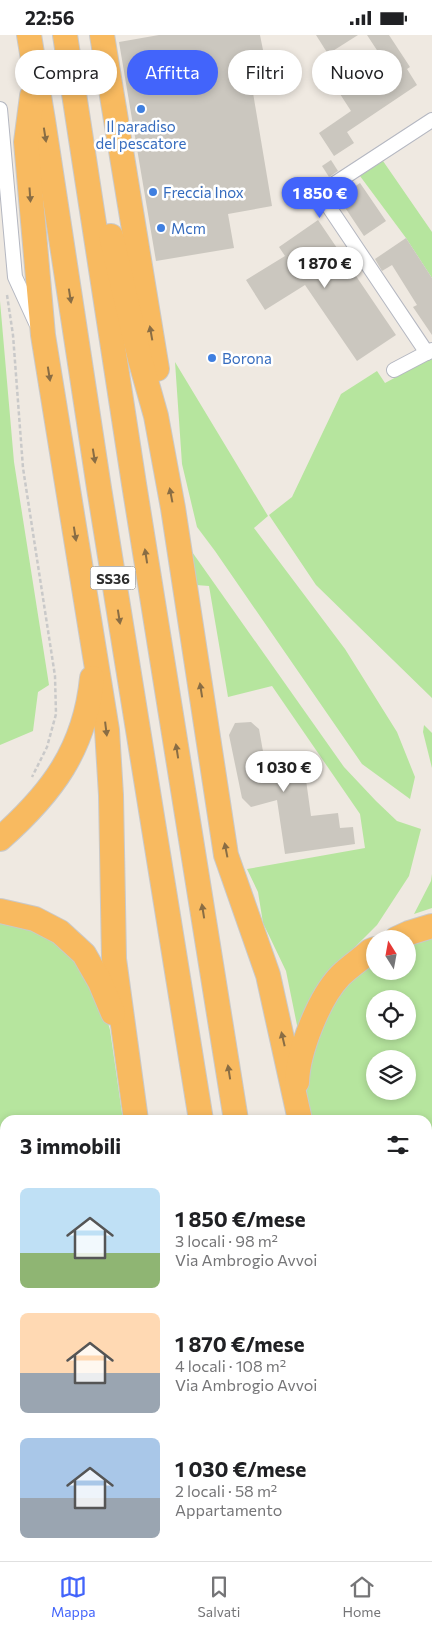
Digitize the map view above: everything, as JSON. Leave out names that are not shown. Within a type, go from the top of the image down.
[{"type":"highway","name":"SS36","points":[[29,35],[31,50]]},
{"type":"highway","name":"SS36","points":[[65,35],[134,484],[235,1115]]},
{"type":"highway","points":[[102,35],[158,378],[156,416]]},
{"type":"highway","points":[[33,95],[26,142],[43,335],[106,730],[111,795],[114,959],[135,1115]]},
{"type":"highway","name":"SS36","points":[[38,95],[100,497],[200,1115]]},
{"type":"highway","points":[[77,109],[156,416],[173,508],[226,855],[268,975],[298,1112]]},
{"type":"highway","points":[[0,839],[40,800],[66,765],[76,743],[90,701],[95,654]]},
{"type":"highway","points":[[0,911],[35,919],[60,932],[84,954],[100,982],[112,1009],[130,1083]]},
{"type":"highway","points":[[416,931],[432,926]]},
{"type":"highway","points":[[298,1112],[298,1071],[303,1047],[317,1011],[339,977],[366,954]]},
{"type":"street","points":[[0,109],[15,277],[43,335]]},
{"type":"street","points":[[394,370],[429,351],[329,207],[326,199],[328,190],[334,184],[432,120]]},
{"type":"path","points":[[6,292],[13,335],[23,468],[55,677],[56,714],[52,731],[47,747],[27,783]]},
{"type":"green space","points":[[383,161],[432,232],[432,278],[406,238],[360,176]]},
{"type":"green space","points":[[0,301],[14,462],[49,685],[38,692],[33,731],[0,745]]},
{"type":"green space","points":[[432,358],[432,698],[316,585],[269,515],[292,497],[341,394],[377,371],[385,383]]},
{"type":"green space","points":[[175,362],[268,516],[254,528],[345,649],[397,732],[415,777],[410,799],[362,764],[197,527],[182,464]]},
{"type":"green space","points":[[190,549],[344,767],[397,821],[421,829],[409,876],[377,925],[372,930],[366,930],[366,936],[344,958],[299,1035],[286,971],[263,923],[258,892],[247,869],[365,848],[360,814],[272,686],[228,697],[209,586],[196,585]]},
{"type":"green space","points":[[424,725],[432,733],[432,768],[423,732]]},
{"type":"green space","points":[[432,874],[432,908],[414,914],[431,881]]},
{"type":"green space","points":[[0,919],[17,920],[70,948],[101,998],[110,1030],[122,1115],[0,1115]]},
{"type":"green space","points":[[432,934],[432,1115],[309,1115],[307,1074],[328,1009],[348,981],[366,966],[366,980],[416,980],[416,939]]},
{"type":"building","points":[[159,35],[260,35],[263,50],[228,50],[228,95],[253,95],[272,206],[228,214],[234,248],[156,261],[128,95],[218,95],[218,50],[127,50],[127,89],[119,42]]},
{"type":"building","points":[[316,35],[358,35],[334,50],[325,50]]},
{"type":"building","points":[[367,35],[389,35],[399,50],[377,50]]},
{"type":"building","points":[[402,55],[410,67],[407,69],[417,85],[347,132],[354,143],[334,156],[319,133],[351,111],[341,95],[402,95]]},
{"type":"building","points":[[331,160],[338,171],[329,177],[322,166]]},
{"type":"building","points":[[360,183],[386,221],[364,236],[338,197],[341,195],[339,191],[348,185],[351,189]]},
{"type":"building","points":[[318,220],[396,335],[357,361],[305,285],[265,310],[246,280],[285,256],[279,247]]},
{"type":"building","points":[[406,238],[432,278],[432,335],[413,307],[417,305],[392,265],[382,271],[375,259]]},
{"type":"building","points":[[251,722],[259,729],[264,757],[302,751],[311,816],[338,813],[340,828],[353,827],[355,844],[285,854],[277,800],[251,807],[242,798],[229,735],[235,723]]},
{"type":"place","name":"Il paradiso del pescatore","points":[[141,109]]},
{"type":"place","name":"Freccia Inox","points":[[153,192]]},
{"type":"place","name":"Mcm","points":[[161,228]]},
{"type":"place","name":"Borona","points":[[212,358]]}]
